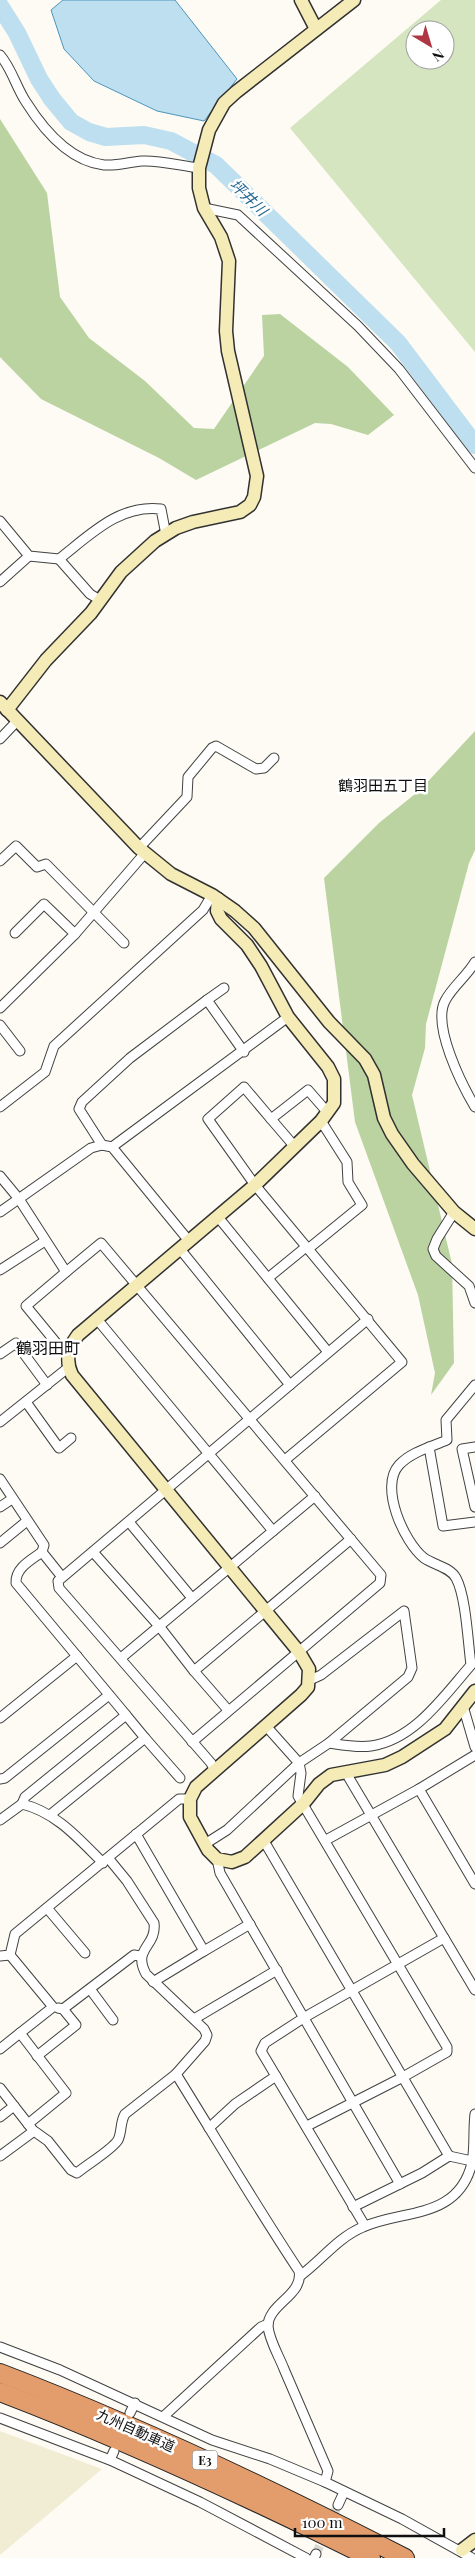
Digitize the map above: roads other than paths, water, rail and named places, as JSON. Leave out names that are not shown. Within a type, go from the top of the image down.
[{"type":"highway","name":"九州自動車道","points":[[0,2373],[65,2398],[298,2502],[405,2558]]},
{"type":"highway","name":"九州自動車道","points":[[0,2392],[52,2412],[275,2511],[371,2558]]},
{"type":"street","points":[[301,0],[316,29]]},
{"type":"street","points":[[354,0],[224,103],[209,130],[199,168],[199,188],[204,208],[222,237],[229,261],[226,331],[228,350],[257,476],[256,488],[250,505],[240,512],[193,522],[166,535],[120,572],[91,613],[4,706],[142,850],[171,874],[215,897],[254,928],[329,1022],[365,1059],[374,1076],[384,1118],[392,1134],[413,1164],[454,1212],[475,1229]]},
{"type":"street","points":[[0,55],[8,64],[26,102],[56,139],[68,150],[87,161],[115,165],[144,161],[199,168]]},
{"type":"street","points":[[204,208],[238,215],[358,326],[399,369],[475,468]]},
{"type":"street","points":[[60,559],[85,538],[127,511],[145,507],[161,509],[166,535]]},
{"type":"street","points":[[0,521],[29,556],[60,559],[90,594],[100,600]]},
{"type":"street","points":[[0,582],[29,556]]},
{"type":"street","points":[[0,739],[18,720]]},
{"type":"street","points":[[0,1008],[94,913],[142,850],[187,797],[188,777],[212,748],[216,746],[256,769],[264,768],[274,758]]},
{"type":"street","points":[[0,861],[16,846],[38,867],[46,864],[124,943]]},
{"type":"street","points":[[215,897],[217,911],[221,919],[247,945],[261,966],[288,1017],[328,1066],[334,1079],[334,1103],[325,1117],[255,1185],[78,1335],[69,1349],[69,1367],[166,1490],[299,1652],[309,1669],[310,1680],[308,1687],[301,1695],[196,1787],[190,1799],[190,1817],[205,1844],[217,1859],[220,1873],[400,2184]]},
{"type":"street","points":[[0,1107],[45,1072],[54,1046],[215,897]]},
{"type":"street","points":[[16,933],[44,904],[75,934]]},
{"type":"street","points":[[475,962],[469,973],[444,1002],[443,1018],[447,1045],[455,1068],[475,1107]]},
{"type":"street","points":[[102,1145],[80,1108],[82,1102],[130,1058],[224,988]]},
{"type":"street","points":[[208,1000],[244,1052]]},
{"type":"street","points":[[112,1148],[244,1052],[288,1017]]},
{"type":"street","points":[[0,1025],[20,1051]]},
{"type":"street","points":[[285,1460],[402,1362],[255,1185],[208,1119],[244,1087],[295,1147]]},
{"type":"street","points":[[268,1278],[362,1205],[348,1182],[346,1162],[325,1117],[308,1090],[271,1119]]},
{"type":"street","points":[[0,1212],[91,1148],[102,1145],[112,1148],[290,1385]]},
{"type":"street","points":[[0,1176],[19,1199],[66,1272]]},
{"type":"street","points":[[454,1212],[445,1224],[433,1249],[436,1256],[469,1286],[475,1303]]},
{"type":"street","points":[[218,1217],[328,1352]]},
{"type":"street","points":[[0,1270],[45,1241]]},
{"type":"street","points":[[69,1349],[58,1345],[26,1306],[101,1243],[381,1575],[380,1583],[192,1742]]},
{"type":"street","points":[[96,1318],[273,1531]]},
{"type":"street","points":[[215,1771],[211,1762],[59,1588],[58,1581],[368,1320]]},
{"type":"street","points":[[0,1354],[16,1343],[47,1385]]},
{"type":"street","points":[[0,1422],[69,1367]]},
{"type":"street","points":[[328,1743],[370,1746],[386,1742],[402,1734],[424,1717],[471,1665],[463,1604],[456,1576],[425,1558],[414,1548],[404,1534],[392,1499],[392,1482],[398,1466],[408,1457],[447,1440],[446,1420],[475,1385]]},
{"type":"street","points":[[26,1402],[59,1448],[71,1438]]},
{"type":"street","points":[[475,1446],[462,1449],[475,1507]]},
{"type":"street","points":[[429,1447],[443,1526],[475,1522]]},
{"type":"street","points":[[0,1479],[44,1545],[42,1552],[19,1570],[16,1583],[180,1778]]},
{"type":"street","points":[[121,1658],[315,1496]]},
{"type":"street","points":[[0,1507],[12,1499]]},
{"type":"street","points":[[0,1543],[27,1521]]},
{"type":"street","points":[[129,1522],[192,1598]]},
{"type":"street","points":[[194,1670],[351,1539]]},
{"type":"street","points":[[42,1552],[62,1577]]},
{"type":"street","points":[[93,1552],[159,1626],[228,1710]]},
{"type":"street","points":[[205,1844],[228,1830],[299,1762],[328,1743],[408,1677],[412,1668],[404,1610],[321,1675],[310,1680]]},
{"type":"street","points":[[0,1718],[77,1656]]},
{"type":"street","points":[[217,1859],[232,1862],[245,1857],[303,1804],[319,1784],[331,1776],[347,1771],[385,1765],[402,1757],[445,1729],[475,1691]]},
{"type":"street","points":[[0,1779],[5,1778],[109,1694]]},
{"type":"street","points":[[463,1706],[475,1747]]},
{"type":"street","points":[[0,1820],[22,1804],[25,1797],[126,1715]]},
{"type":"street","points":[[266,1726],[299,1762],[301,1773],[298,1796],[326,1840],[447,2047],[447,2052],[403,2077],[307,2126]]},
{"type":"street","points":[[50,1815],[145,1738]]},
{"type":"street","points":[[326,1840],[419,1789],[475,1755]]},
{"type":"street","points":[[347,1771],[349,1778],[444,1938],[471,1975],[475,1990]]},
{"type":"street","points":[[419,1789],[475,1884]]},
{"type":"street","points":[[10,1955],[15,1934],[179,1799],[190,1799]]},
{"type":"street","points":[[0,2088],[31,2127],[48,2141],[71,2170],[76,2173],[116,2143],[120,2134],[120,2122],[125,2114],[176,2074],[202,2047],[207,2035],[194,2019],[153,1982],[140,1964],[140,1956],[155,1931],[154,1923],[127,1881],[106,1861],[50,1815],[22,1804]]},
{"type":"street","points":[[136,1834],[204,1951]]},
{"type":"street","points":[[264,1841],[449,2156]]},
{"type":"street","points":[[47,1908],[85,1953]]},
{"type":"street","points":[[153,1982],[250,1924]]},
{"type":"street","points":[[365,2226],[261,2051],[265,2043],[305,2017],[444,1938]]},
{"type":"street","points":[[0,1956],[10,1955]]},
{"type":"street","points":[[10,1955],[53,2007],[63,2009],[76,2025],[37,2056]]},
{"type":"street","points":[[63,2009],[134,1955],[140,1956]]},
{"type":"street","points":[[194,2019],[277,1970]]},
{"type":"street","points":[[90,1989],[113,2020]]},
{"type":"street","points":[[0,2049],[53,2007]]},
{"type":"street","points":[[0,2156],[66,2093],[20,2033]]},
{"type":"street","points":[[176,2074],[300,2276]]},
{"type":"street","points":[[209,2128],[235,2104],[276,2076]]},
{"type":"street","points":[[0,2117],[14,2106]]},
{"type":"street","points":[[164,2416],[261,2328],[268,2324],[272,2315],[295,2288],[300,2276],[344,2237],[365,2226],[434,2208],[461,2186],[469,2173],[472,2160],[475,2114]]},
{"type":"street","points":[[353,2207],[400,2184],[449,2156],[472,2160]]},
{"type":"street","points":[[268,2324],[276,2349],[328,2471],[325,2482]]},
{"type":"street","points":[[0,2347],[60,2370],[164,2416],[212,2440],[270,2459],[325,2482],[402,2519],[467,2554],[475,2540]]},
{"type":"street","points":[[130,2413],[135,2403]]},
{"type":"street","points":[[0,2418],[110,2460],[200,2502],[301,2557]]},
{"type":"street","points":[[110,2460],[114,2451]]},
{"type":"street","points":[[338,2505],[344,2492]]},
{"type":"water","points":[[63,0],[175,0],[237,79],[204,121],[157,111],[94,81],[64,49],[51,10]]},
{"type":"waterway","name":"坪井川","points":[[0,6],[17,33],[39,79],[52,99],[71,122],[89,132],[106,137],[144,135],[171,141],[216,165],[398,343],[475,445]]},
{"type":"tunnel","points":[[316,2554],[338,2505]]},
{"type":"district","name":"鶴羽田五丁目","points":[[383,785]]},
{"type":"district","name":"鶴羽田町","points":[[48,1347]]}]
